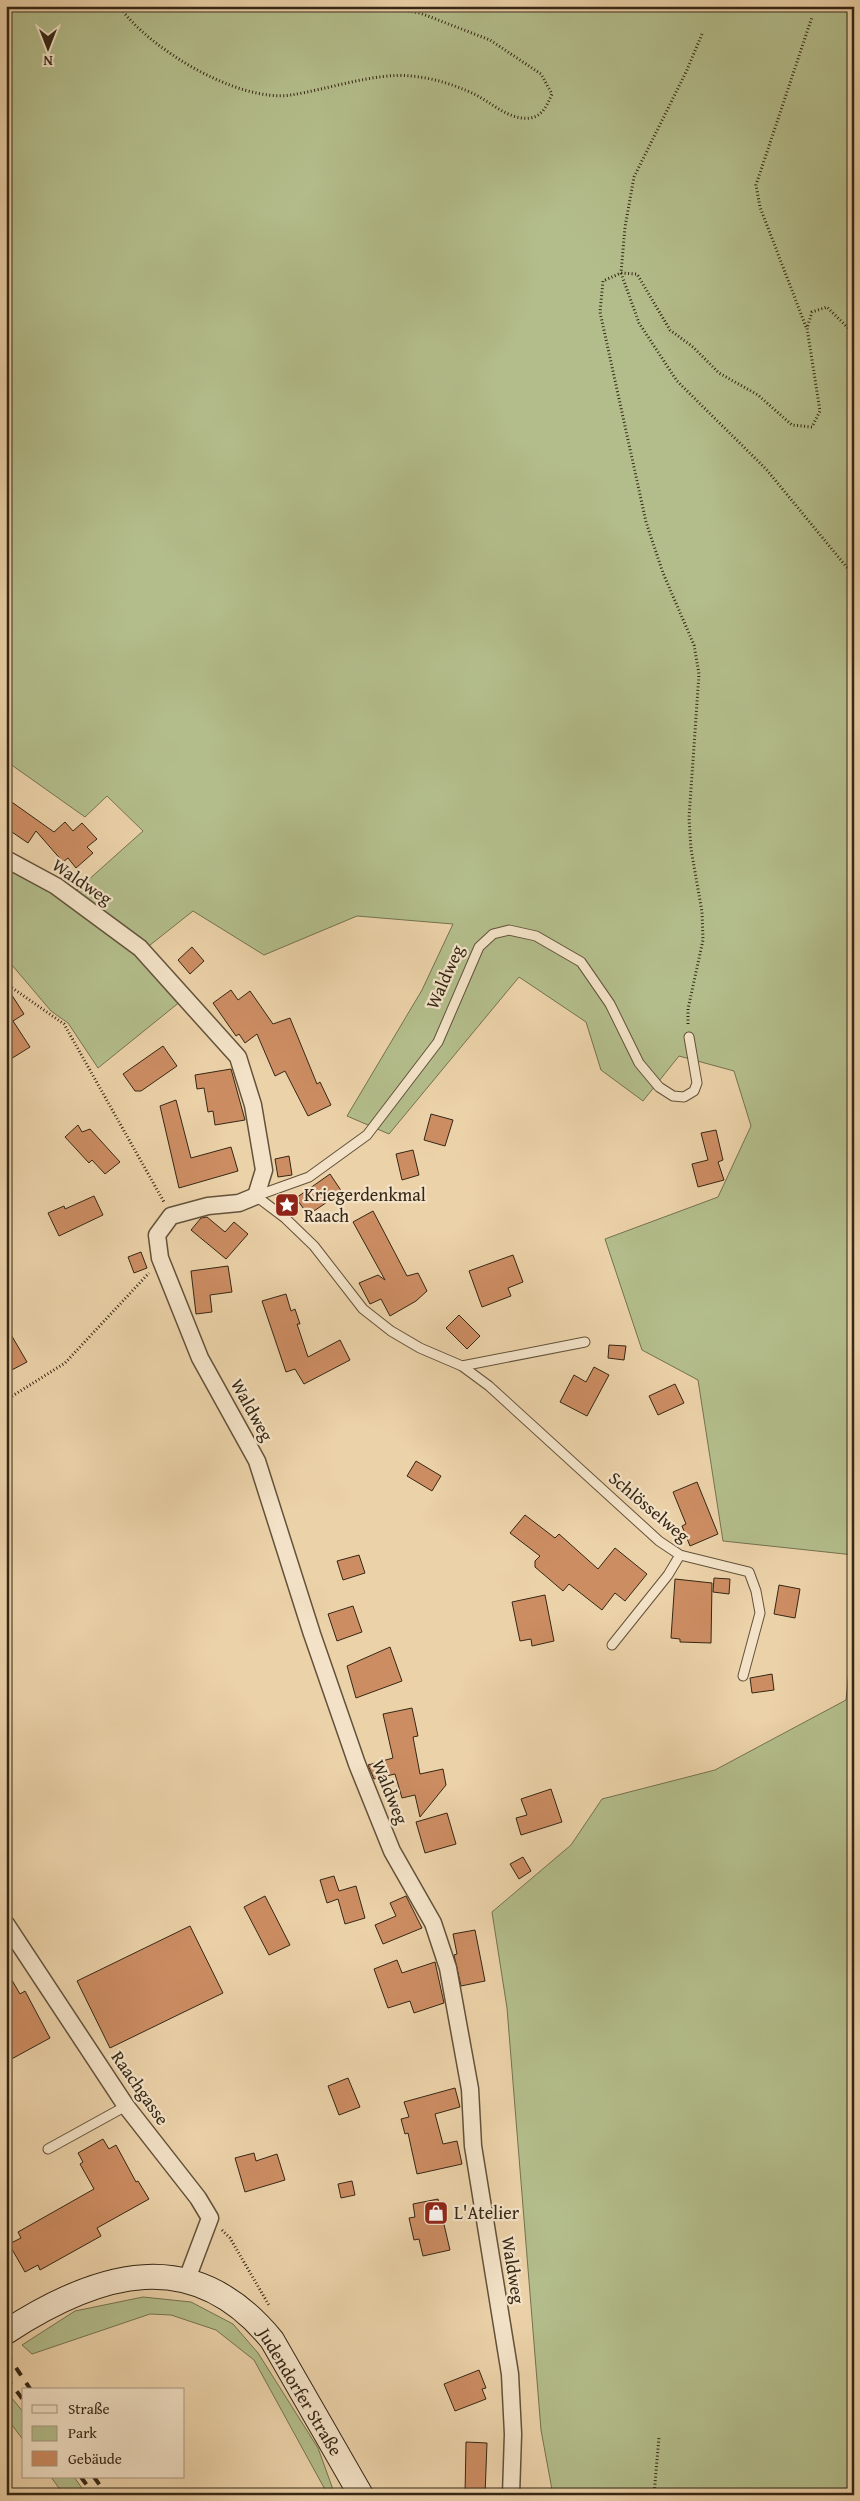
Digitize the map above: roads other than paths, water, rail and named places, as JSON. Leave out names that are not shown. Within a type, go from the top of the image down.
[{"type":"main road","name":"Judendorfer Straße","points":[[6,2332],[39,2311],[87,2289],[110,2281],[178,2279],[212,2290],[236,2304],[256,2320],[272,2340],[361,2495]]},
{"type":"street","name":"Waldweg","points":[[6,859],[56,886],[140,948],[238,1057],[253,1105],[264,1170],[256,1196],[239,1203],[208,1206],[171,1216],[157,1235],[160,1258],[200,1358],[257,1461],[280,1526],[312,1634],[357,1764],[392,1851],[433,1923],[448,1968],[470,2090],[473,2146],[510,2374],[513,2434],[511,2495]]},
{"type":"street","name":"Raachgasse","points":[[6,1924],[126,2106],[198,2198],[210,2218],[178,2279]]},
{"type":"lane","name":"Waldweg","points":[[256,1196],[309,1177],[367,1135],[438,1042],[479,947],[493,934],[509,930],[536,936],[581,962],[610,1004],[639,1062],[659,1087],[673,1096],[684,1097],[694,1091],[696,1083],[689,1037]]},
{"type":"lane","name":"Schlösselweg","points":[[256,1196],[285,1218],[314,1246],[363,1308],[391,1331],[420,1348],[462,1366],[489,1386],[659,1541],[680,1556],[749,1572],[756,1590],[760,1613],[743,1676]]},
{"type":"lane","points":[[462,1366],[585,1342]]},
{"type":"lane","points":[[612,1645],[668,1575],[680,1556]]},
{"type":"lane","points":[[48,2149],[126,2106]]},
{"type":"railway","points":[[6,2353],[30,2388]]},
{"type":"railway","points":[[6,2377],[22,2398]]},
{"type":"railway","points":[[82,2478],[94,2495]]},
{"type":"railway","points":[[95,2478],[107,2495]]},
{"type":"place","name":"Kriegerdenkmal Raach","points":[[287,1205]]},
{"type":"place","name":"L'Atelier","points":[[436,2213]]}]
